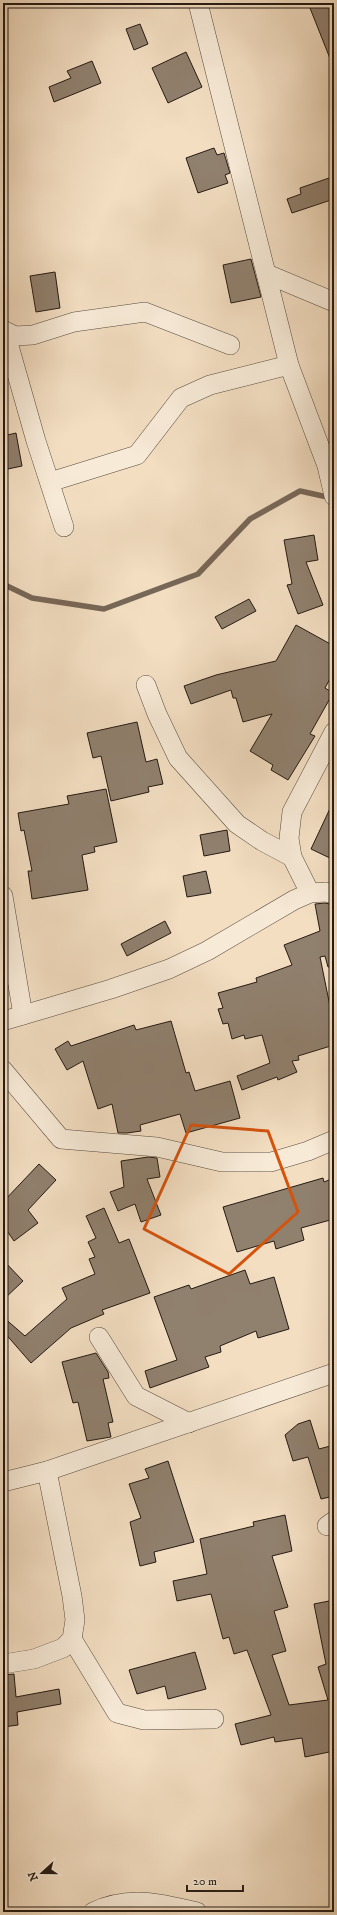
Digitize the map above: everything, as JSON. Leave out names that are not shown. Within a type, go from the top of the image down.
[{"type":"street","points":[[198,3],[227,124],[289,365],[327,466],[333,491]]},
{"type":"street","points":[[266,274],[334,302]]},
{"type":"street","points":[[64,527],[5,338],[32,334],[74,322],[145,312],[230,346]]},
{"type":"street","points":[[50,482],[137,455],[155,434],[181,398],[210,385],[289,365]]},
{"type":"street","points":[[146,685],[157,714],[178,758],[237,824],[262,841],[292,857]]},
{"type":"street","points":[[310,893],[292,857],[289,838],[292,812],[334,732]]},
{"type":"street","points":[[3,1021],[111,989],[169,969],[207,951],[310,893],[326,892],[334,894]]},
{"type":"street","points":[[3,896],[23,1015]]},
{"type":"street","points":[[3,1070],[61,1139],[158,1147],[222,1162],[271,1162],[308,1151],[334,1140]]},
{"type":"street","points":[[99,1337],[136,1396],[189,1423]]},
{"type":"street","points":[[3,1482],[47,1471],[334,1372]]},
{"type":"street","points":[[3,1664],[34,1659],[63,1648],[72,1638],[75,1620],[72,1596],[47,1471]]},
{"type":"street","points":[[72,1638],[117,1713],[144,1720],[214,1719]]},
{"type":"street","points":[[93,1912],[109,1904],[129,1901],[164,1904],[197,1912]]},
{"type":"highlighted area","points":[[191,1125],[268,1131],[298,1212],[229,1274],[144,1229]]},
{"type":"building","points":[[308,3],[334,3],[334,66],[333,66]]},
{"type":"building","points":[[140,24],[148,44],[134,50],[126,29]]},
{"type":"building","points":[[186,52],[202,87],[168,103],[152,68]]},
{"type":"building","points":[[92,61],[101,83],[54,102],[49,87],[71,78],[67,71]]},
{"type":"building","points":[[214,148],[217,155],[224,153],[230,173],[225,175],[228,183],[198,193],[186,158]]},
{"type":"building","points":[[329,178],[334,192],[334,199],[292,213],[287,199],[301,194],[300,188]]},
{"type":"building","points":[[251,259],[261,297],[231,303],[223,265]]},
{"type":"building","points":[[55,272],[60,308],[36,312],[30,276]]},
{"type":"building","points":[[16,433],[22,466],[3,470],[3,436]]},
{"type":"building","points":[[314,535],[318,560],[306,562],[323,605],[298,614],[287,585],[292,584],[284,540]]},
{"type":"building","points":[[249,599],[256,611],[222,629],[215,617]]},
{"type":"building","points":[[296,625],[334,646],[334,671],[325,688],[333,693],[310,734],[315,736],[288,780],[271,770],[273,765],[250,751],[272,714],[243,722],[236,698],[233,698],[231,690],[191,704],[184,686],[216,675],[276,661]]},
{"type":"building","points":[[137,722],[146,762],[157,759],[163,784],[148,787],[149,792],[111,801],[101,756],[93,758],[87,733]]},
{"type":"building","points":[[106,789],[117,842],[94,847],[95,852],[82,855],[88,890],[32,899],[28,871],[32,871],[24,830],[21,831],[18,813],[69,804],[67,796]]},
{"type":"building","points":[[334,800],[334,860],[311,849]]},
{"type":"building","points":[[227,830],[230,851],[204,856],[200,835]]},
{"type":"building","points":[[206,871],[211,893],[187,897],[183,876]]},
{"type":"building","points":[[325,903],[334,905],[334,967],[328,967],[325,956],[320,957],[334,1026],[334,1045],[298,1056],[299,1060],[292,1061],[297,1072],[278,1080],[277,1077],[242,1090],[237,1076],[270,1063],[262,1035],[245,1039],[244,1035],[232,1039],[228,1023],[223,1024],[218,1009],[223,1008],[218,993],[257,982],[256,978],[292,965],[284,945],[320,931],[315,904]]},
{"type":"building","points":[[165,921],[171,933],[127,956],[121,944]]},
{"type":"building","points":[[171,1021],[186,1073],[189,1072],[195,1091],[230,1081],[240,1118],[186,1133],[180,1114],[140,1125],[141,1131],[118,1133],[112,1104],[98,1109],[83,1061],[67,1070],[55,1049],[68,1041],[71,1046],[134,1025],[136,1030]]},
{"type":"building","points":[[148,1157],[157,1158],[160,1177],[147,1179],[161,1215],[141,1222],[135,1204],[118,1211],[110,1192],[124,1187],[121,1161]]},
{"type":"building","points":[[39,1164],[56,1180],[28,1210],[38,1223],[14,1241],[3,1225],[3,1202]]},
{"type":"building","points":[[323,1178],[324,1182],[334,1178],[334,1219],[301,1228],[304,1240],[276,1249],[274,1241],[237,1252],[223,1207]]},
{"type":"building","points":[[104,1208],[119,1243],[129,1239],[150,1293],[102,1310],[104,1314],[71,1328],[31,1363],[3,1331],[3,1317],[25,1336],[67,1299],[62,1288],[95,1274],[89,1259],[95,1257],[88,1242],[96,1238],[86,1216]]},
{"type":"building","points":[[3,1260],[23,1281],[3,1300]]},
{"type":"building","points":[[245,1270],[250,1284],[274,1277],[289,1329],[258,1338],[256,1331],[220,1346],[221,1352],[205,1357],[209,1367],[150,1388],[145,1371],[177,1360],[154,1297],[189,1285],[191,1289]]},
{"type":"building","points":[[96,1353],[108,1372],[109,1378],[103,1379],[113,1422],[108,1423],[111,1437],[87,1441],[78,1402],[73,1403],[62,1362]]},
{"type":"building","points":[[310,1420],[319,1449],[334,1445],[334,1496],[321,1499],[308,1457],[293,1461],[285,1435],[298,1424]]},
{"type":"building","points":[[168,1461],[194,1542],[154,1552],[156,1562],[140,1566],[130,1522],[141,1518],[129,1484],[149,1478],[145,1469]]},
{"type":"building","points":[[285,1515],[292,1551],[272,1556],[288,1607],[274,1611],[286,1651],[272,1655],[289,1705],[328,1700],[318,1667],[326,1664],[314,1604],[334,1600],[334,1732],[330,1733],[334,1751],[305,1757],[302,1738],[275,1742],[274,1737],[241,1745],[235,1724],[271,1715],[247,1650],[234,1654],[229,1637],[223,1639],[211,1594],[177,1601],[173,1581],[207,1574],[200,1539],[254,1526],[253,1522]]},
{"type":"building","points":[[195,1652],[206,1689],[168,1699],[165,1686],[137,1694],[129,1670]]},
{"type":"building","points":[[14,1674],[16,1697],[59,1689],[61,1704],[17,1712],[18,1725],[3,1727],[3,1675]]},
{"type":"waterway","points":[[3,584],[32,598],[104,609],[198,574],[250,519],[300,491],[332,498]]}]
